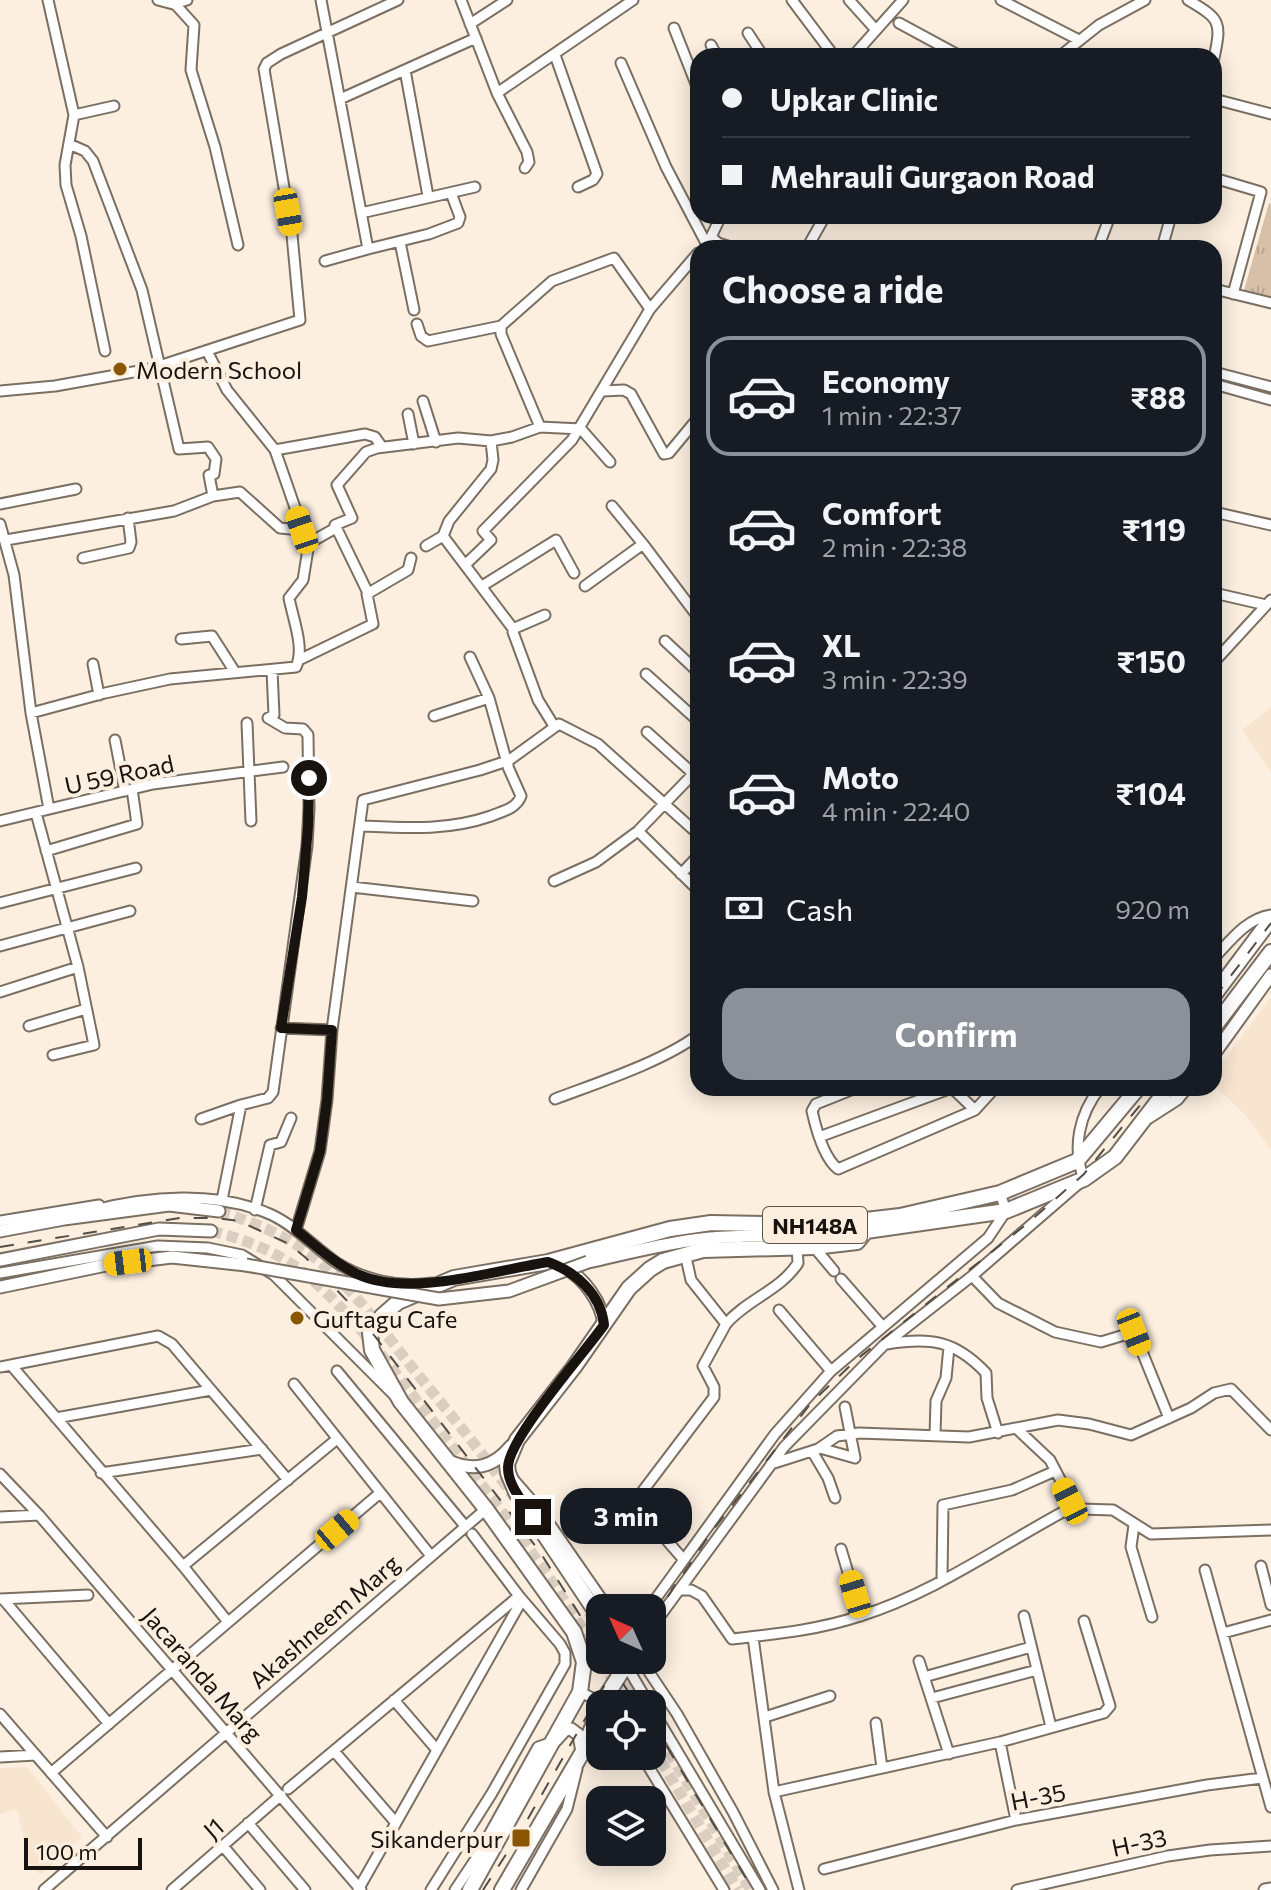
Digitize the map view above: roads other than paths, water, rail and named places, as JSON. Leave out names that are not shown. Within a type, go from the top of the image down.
[{"type":"highway","points":[[1222,984],[1271,917]]},
{"type":"highway","points":[[1222,1016],[1271,952]]},
{"type":"highway","name":"NH148A","points":[[470,1890],[580,1692],[584,1662],[574,1632],[486,1509],[401,1402],[372,1350],[370,1333],[382,1316],[398,1302],[454,1278],[548,1262],[670,1229],[711,1223],[823,1225],[900,1216],[1000,1193],[1077,1161],[1131,1096]]},
{"type":"highway","name":"NH148A","points":[[508,1473],[507,1464],[517,1440],[629,1288],[650,1269],[685,1253],[857,1242],[866,1231],[1006,1211],[1084,1179],[1115,1157],[1162,1096]]},
{"type":"highway","points":[[508,1473],[516,1492],[586,1597]]},
{"type":"highway","points":[[502,1890],[586,1743]]},
{"type":"main road","points":[[1222,1043],[1271,975]]},
{"type":"main road","points":[[1144,1120],[1179,1096]]},
{"type":"main road","points":[[0,1231],[169,1205],[220,1206]]},
{"type":"main road","points":[[0,1260],[159,1229],[211,1231]]},
{"type":"main road","points":[[0,1287],[106,1265],[172,1257],[246,1265],[407,1296],[439,1299],[509,1291],[588,1262],[669,1244],[712,1238],[866,1231]]},
{"type":"main road","points":[[548,1262],[568,1269],[584,1284],[599,1305],[604,1325]]},
{"type":"main road","points":[[449,1461],[463,1467],[479,1468],[499,1460],[517,1440]]},
{"type":"main road","points":[[555,1740],[565,1730],[571,1729],[579,1735],[581,1755]]},
{"type":"main road","points":[[1265,1890],[1271,1889]]},
{"type":"street","points":[[48,0],[74,115],[65,165],[66,185],[81,236],[105,351]]},
{"type":"street","points":[[158,0],[166,4],[187,0]]},
{"type":"street","points":[[321,0],[368,249]]},
{"type":"street","points":[[0,391],[116,376],[159,366],[300,320],[292,235],[264,69],[267,63],[281,54],[398,0]]},
{"type":"street","points":[[461,0],[497,93],[527,152],[529,164],[525,168]]},
{"type":"street","points":[[470,24],[507,0]]},
{"type":"street","points":[[792,0],[828,48]]},
{"type":"street","points":[[849,0],[876,30]]},
{"type":"street","points":[[860,48],[903,0]]},
{"type":"street","points":[[1001,0],[1079,40]]},
{"type":"street","points":[[1070,48],[1145,0]]},
{"type":"street","points":[[1188,0],[1207,11],[1218,23],[1220,33],[1216,48]]},
{"type":"street","points":[[497,93],[629,1]]},
{"type":"street","points":[[175,4],[194,25],[191,70],[215,147],[238,245]]},
{"type":"street","points":[[899,23],[945,48]]},
{"type":"street","points":[[674,28],[690,69]]},
{"type":"street","points":[[748,33],[758,48]]},
{"type":"street","points":[[340,99],[476,38]]},
{"type":"street","points":[[555,55],[597,174],[593,180],[578,187]]},
{"type":"street","points":[[621,63],[666,167],[690,209]]},
{"type":"street","points":[[405,70],[428,196]]},
{"type":"street","points":[[1222,101],[1271,114]]},
{"type":"street","points":[[74,115],[114,106]]},
{"type":"street","points":[[69,144],[85,151],[93,161],[142,290],[179,449],[208,447],[216,459],[214,474],[209,475],[213,496]]},
{"type":"street","points":[[1222,180],[1266,193],[1233,294]]},
{"type":"street","points":[[361,213],[475,187]]},
{"type":"street","points":[[325,261],[458,223],[460,217],[451,193]]},
{"type":"street","points":[[400,242],[414,310]]},
{"type":"street","points":[[417,324],[421,336],[428,341],[501,326],[557,279],[614,258],[650,309]]},
{"type":"street","points":[[466,564],[491,540],[483,531],[581,429],[650,309],[690,266]]},
{"type":"street","points":[[1222,291],[1271,303]]},
{"type":"street","points":[[501,326],[501,334],[540,427]]},
{"type":"street","points":[[31,713],[160,681],[293,669],[297,666],[295,622],[289,598],[303,580],[308,545],[275,450],[227,390],[207,351]]},
{"type":"street","points":[[1222,374],[1271,387]]},
{"type":"street","points":[[1243,392],[1246,380]]},
{"type":"street","points":[[1222,386],[1271,400]]},
{"type":"street","points":[[603,391],[624,390],[631,394],[663,452],[667,454],[690,427]]},
{"type":"street","points":[[423,401],[436,442]]},
{"type":"street","points":[[408,414],[414,444]]},
{"type":"street","points":[[308,545],[334,529],[335,525],[352,518],[338,490],[338,482],[366,452],[382,447],[472,437],[491,441],[540,427],[581,429],[610,462]]},
{"type":"street","points":[[275,450],[365,434],[373,436],[382,447]]},
{"type":"street","points":[[426,546],[443,536],[449,521],[491,469],[491,441]]},
{"type":"street","points":[[0,504],[76,489]]},
{"type":"street","points":[[6,540],[181,510],[213,496],[240,492],[280,528],[302,530]]},
{"type":"street","points":[[612,506],[690,606]]},
{"type":"street","points":[[1222,514],[1271,525]]},
{"type":"street","points":[[83,558],[129,548],[128,518]]},
{"type":"street","points":[[0,525],[6,540],[22,627],[31,713],[49,809]]},
{"type":"street","points":[[299,660],[373,624],[366,597],[368,593],[335,525]]},
{"type":"street","points":[[443,536],[514,630],[513,635],[538,700],[554,726]]},
{"type":"street","points":[[482,586],[556,540],[574,573]]},
{"type":"street","points":[[585,586],[643,544]]},
{"type":"street","points":[[368,593],[408,570],[411,558]]},
{"type":"street","points":[[1222,594],[1268,602]]},
{"type":"street","points":[[1222,653],[1268,602]]},
{"type":"street","points":[[514,630],[545,615]]},
{"type":"street","points":[[181,639],[212,636],[235,672]]},
{"type":"street","points":[[665,641],[690,664]]},
{"type":"street","points":[[361,826],[439,828],[478,820],[517,804],[521,796],[507,762],[489,698],[470,657]]},
{"type":"street","points":[[93,664],[99,695]]},
{"type":"street","points":[[201,1119],[268,1098],[273,1092],[302,897],[309,821],[309,778],[305,730],[282,727],[268,718],[274,715],[275,707],[272,670]]},
{"type":"street","points":[[646,674],[690,714]]},
{"type":"street","points":[[434,716],[489,698]]},
{"type":"street","points":[[247,723],[251,821]]},
{"type":"street","points":[[296,1230],[320,1151],[332,1030],[362,802],[367,797],[507,762],[554,726],[566,726],[598,744],[690,827]]},
{"type":"street","points":[[647,732],[690,768]]},
{"type":"street","points":[[46,851],[137,824],[115,740]]},
{"type":"street","name":"U 59 Road","points":[[0,821],[153,784],[283,767]]},
{"type":"street","points":[[554,881],[596,862],[638,831],[690,779]]},
{"type":"street","points":[[36,813],[78,967],[94,1045],[53,1055]]},
{"type":"street","points":[[638,831],[690,882]]},
{"type":"street","points":[[681,874],[690,864]]},
{"type":"street","points":[[0,903],[136,868]]},
{"type":"street","points":[[352,887],[473,901]]},
{"type":"street","points":[[0,946],[130,911]]},
{"type":"street","points":[[1222,950],[1248,922],[1271,917]]},
{"type":"street","points":[[0,992],[78,967]]},
{"type":"street","points":[[29,1026],[86,1009]]},
{"type":"street","points":[[281,1028],[332,1030]]},
{"type":"street","points":[[555,1099],[606,1080],[690,1040]]},
{"type":"street","points":[[838,1096],[813,1107],[812,1115],[833,1165],[842,1169],[975,1110],[988,1096]]},
{"type":"street","points":[[819,1137],[930,1096]]},
{"type":"street","points":[[960,1096],[975,1110]]},
{"type":"street","points":[[666,1606],[784,1447],[882,1346],[972,1276],[1084,1179],[1077,1161],[1084,1112],[1095,1096]]},
{"type":"street","points":[[220,1206],[241,1105]]},
{"type":"street","points":[[255,1210],[270,1145],[281,1142],[291,1118]]},
{"type":"street","points":[[658,1594],[775,1434],[831,1371],[988,1238],[1006,1211],[1000,1193]]},
{"type":"street","points":[[0,1221],[85,1206],[161,1198],[272,1215],[359,1275],[419,1285],[454,1278]]},
{"type":"street","points":[[64,1219],[115,1204]]},
{"type":"street","points":[[998,1226],[1017,1237]]},
{"type":"street","points":[[0,1273],[158,1246],[208,1248],[242,1255],[274,1275],[401,1402]]},
{"type":"street","points":[[683,1559],[659,1531],[646,1509],[642,1492],[714,1397],[714,1387],[703,1366],[726,1324],[734,1314],[791,1272],[798,1263],[797,1247]]},
{"type":"street","points":[[814,1247],[883,1327]]},
{"type":"street","points":[[685,1253],[691,1280],[726,1324]]},
{"type":"street","points":[[972,1276],[998,1303],[1048,1329],[1101,1342],[1134,1332],[1169,1418]]},
{"type":"street","points":[[779,1310],[831,1371]]},
{"type":"street","points":[[5,1366],[158,1336],[172,1344],[288,1480]]},
{"type":"street","points":[[871,1338],[882,1346],[919,1339],[937,1341],[970,1358],[986,1373],[987,1398],[998,1433]]},
{"type":"street","points":[[935,1435],[936,1401],[946,1378],[949,1347]]},
{"type":"street","points":[[5,1366],[56,1418],[228,1622]]},
{"type":"street","points":[[337,1371],[565,1653],[565,1664],[491,1794],[431,1890]]},
{"type":"street","points":[[294,1384],[431,1556]]},
{"type":"street","points":[[771,1464],[816,1449],[831,1438],[849,1434],[882,1432],[956,1438],[998,1433],[1048,1421],[1068,1421],[1131,1435],[1214,1393],[1231,1389],[1271,1430]]},
{"type":"street","points":[[56,1418],[211,1390]]},
{"type":"street","points":[[816,1449],[855,1458],[845,1407]]},
{"type":"street","points":[[1016,1428],[1046,1455],[1074,1506],[1080,1509],[1113,1510],[1145,1532],[1271,1530]]},
{"type":"street","points":[[183,1566],[337,1439]]},
{"type":"street","points":[[101,1473],[262,1449]]},
{"type":"street","points":[[816,1449],[835,1498]]},
{"type":"street","points":[[942,1579],[943,1505],[1012,1490],[1055,1471]]},
{"type":"street","points":[[508,1473],[540,1510],[598,1594]]},
{"type":"street","name":"Jacaranda Marg","points":[[0,1474],[284,1792],[359,1889]]},
{"type":"street","points":[[51,1773],[380,1493]]},
{"type":"street","points":[[665,1584],[702,1596],[732,1639],[819,1627],[861,1616],[919,1593],[1074,1506]]},
{"type":"street","name":"Akashneem Marg","points":[[44,1890],[431,1556],[468,1530],[486,1509]]},
{"type":"street","points":[[0,1517],[39,1515]]},
{"type":"street","points":[[1134,1525],[1131,1547],[1152,1617]]},
{"type":"street","points":[[841,1549],[861,1616]]},
{"type":"street","points":[[1261,1566],[1271,1605]]},
{"type":"street","points":[[1205,1570],[1271,1807]]},
{"type":"street","points":[[1,1599],[88,1595]]},
{"type":"street","points":[[359,1889],[518,1607],[519,1596]]},
{"type":"street","name":"J1","points":[[172,1890],[519,1596]]},
{"type":"street","points":[[1,1599],[109,1724]]},
{"type":"street","points":[[1024,1616],[1051,1727]]},
{"type":"street","points":[[1223,1633],[1271,1620]]},
{"type":"street","points":[[774,1792],[1000,1742],[1104,1713],[1110,1706],[1084,1621]]},
{"type":"street","points":[[753,1637],[774,1792],[799,1890]]},
{"type":"street","points":[[924,1677],[1031,1647]]},
{"type":"street","points":[[919,1661],[949,1754]]},
{"type":"street","points":[[932,1698],[1037,1670]]},
{"type":"street","points":[[650,1674],[733,1812],[773,1890]]},
{"type":"street","points":[[580,1692],[586,1696]]},
{"type":"street","points":[[765,1717],[830,1696]]},
{"type":"street","points":[[394,1700],[437,1750]]},
{"type":"street","points":[[0,1714],[107,1837]]},
{"type":"street","points":[[876,1723],[882,1768]]},
{"type":"street","points":[[666,1731],[760,1890]]},
{"type":"street","points":[[455,1890],[538,1747],[555,1740]]},
{"type":"street","points":[[1000,1742],[1016,1820]]},
{"type":"street","points":[[334,1751],[396,1823]]},
{"type":"street","points":[[0,1757],[36,1755]]},
{"type":"street","points":[[521,1890],[567,1809],[581,1755]]},
{"type":"street","points":[[651,1770],[724,1890]]},
{"type":"street","name":"H-35","points":[[824,1869],[1016,1820],[1262,1778]]},
{"type":"street","points":[[248,1823],[305,1890]]},
{"type":"street","points":[[223,1846],[260,1890]]},
{"type":"street","name":"H-33","points":[[1017,1890],[1168,1856],[1271,1846]]},
{"type":"tunnel","points":[[219,1211],[283,1237],[335,1275],[376,1322],[514,1497]]},
{"type":"tunnel","points":[[211,1231],[281,1257],[308,1276],[344,1311],[471,1470],[586,1636]]},
{"type":"tunnel","points":[[609,1674],[619,1690]]},
{"type":"tunnel","points":[[624,1674],[633,1690]]},
{"type":"tunnel","points":[[666,1747],[751,1890]]},
{"type":"tunnel","points":[[666,1769],[738,1890]]},
{"type":"railway","points":[[1222,987],[1271,923]]},
{"type":"railway","points":[[666,1599],[710,1534],[811,1403],[856,1360],[1028,1223],[1084,1174],[1147,1096]]},
{"type":"railway","points":[[0,1247],[180,1218],[239,1221],[289,1244],[351,1305],[540,1552],[586,1625]]},
{"type":"railway","points":[[483,1890],[518,1836],[611,1674]]},
{"type":"railway","points":[[617,1674],[627,1690]]},
{"type":"railway","points":[[666,1745],[753,1890]]},
{"type":"place","name":"Modern School","points":[[120,369]]},
{"type":"place","name":"Guftagu Cafe","points":[[297,1318]]},
{"type":"place","name":"Sikanderpur","points":[[521,1838]]}]
